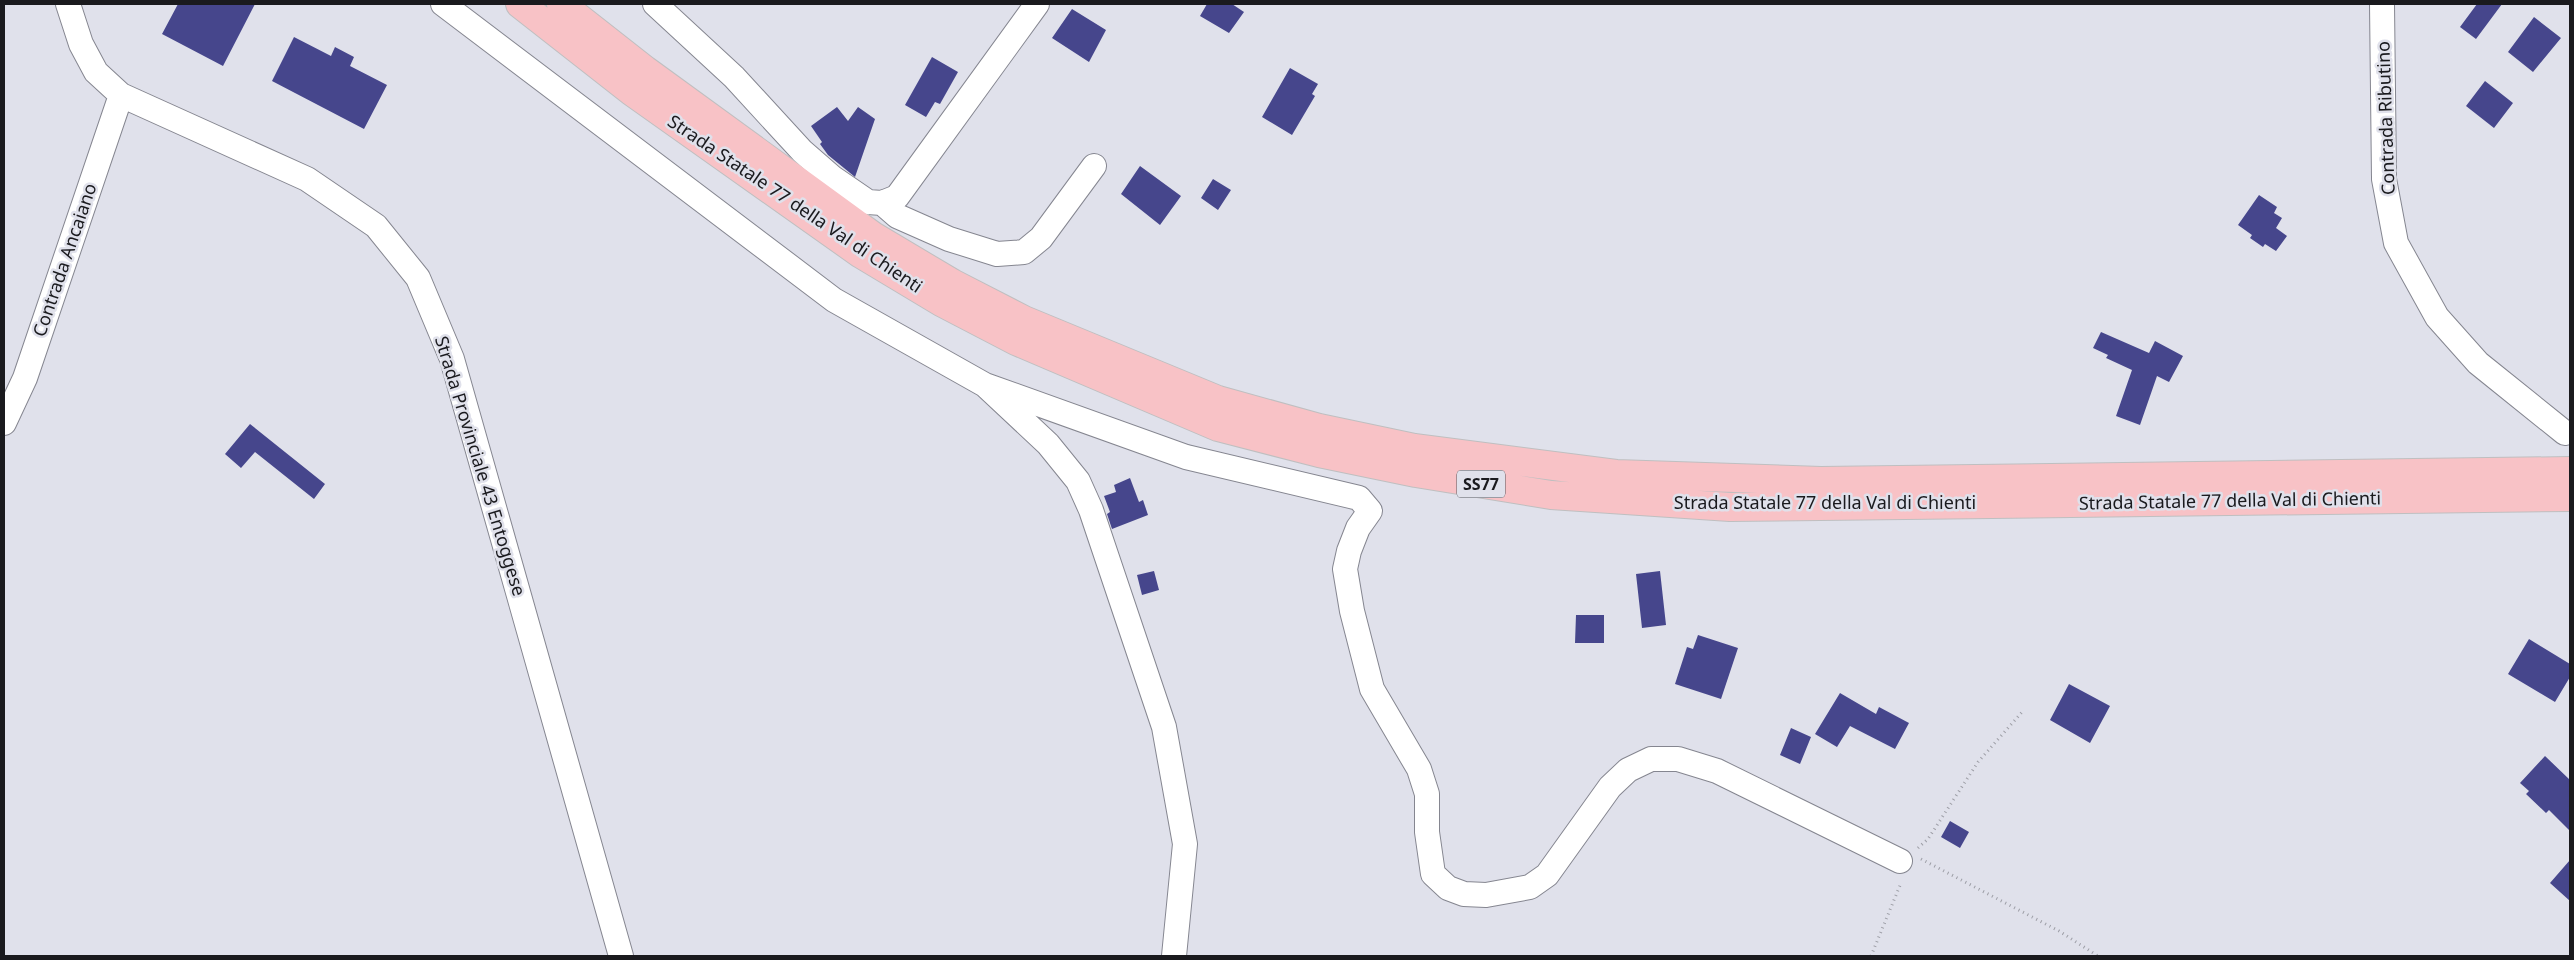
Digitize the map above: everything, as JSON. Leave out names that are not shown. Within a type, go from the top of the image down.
[{"type":"highway","name":"Strada Statale 77 della Val di Chienti","points":[[520,4],[639,97],[861,254],[941,302],[1016,341],[1218,427],[1319,453],[1416,473],[1551,495],[1730,506],[2570,497]]},
{"type":"highway","name":"Strada Statale 77 della Val di Chienti","points":[[561,4],[645,70],[872,236],[952,283],[1024,320],[1218,400],[1319,428],[1414,448],[1626,474],[1821,481],[2570,471]]},
{"type":"street","name":"Strada Provinciale 43 Entoggese","points":[[68,4],[81,44],[96,72],[121,95],[307,179],[376,226],[418,278],[452,359],[621,956]]},
{"type":"street","points":[[443,4],[834,300],[985,386],[1186,457],[1359,498],[1370,511],[1358,528],[1349,551],[1345,569],[1352,611],[1372,689],[1419,770],[1427,794],[1427,832],[1433,874],[1448,888],[1464,894],[1486,895],[1530,886],[1547,875],[1610,787],[1628,770],[1651,759],[1678,760],[1717,771],[1906,857]]},
{"type":"street","points":[[656,4],[734,77],[802,151],[826,173],[868,202],[882,203],[897,197],[1037,4]]},
{"type":"street","name":"Contrada Ributino","points":[[2382,4],[2384,179],[2396,243],[2437,317],[2472,357],[2565,433]]},
{"type":"street","name":"Contrada Ancaiano","points":[[4,423],[25,378],[121,95]]},
{"type":"street","points":[[882,203],[897,216],[949,239],[997,254],[1024,252],[1041,238],[1094,166]]},
{"type":"street","points":[[985,386],[1048,444],[1078,481],[1091,510],[1164,727],[1185,844],[1174,956]]},
{"type":"path","points":[[1871,956],[1898,894],[1906,857],[1928,839],[1978,762],[2022,712]]},
{"type":"path","points":[[1906,857],[2059,931],[2098,956]]},
{"type":"building","points":[[178,4],[255,4],[223,66],[162,34]]},
{"type":"building","points":[[1207,4],[1232,4],[1244,12],[1229,33],[1200,16]]},
{"type":"building","points":[[2477,4],[2502,4],[2476,39],[2460,27]]},
{"type":"building","points":[[1072,9],[1106,30],[1089,62],[1052,38]]},
{"type":"building","points":[[2534,17],[2561,38],[2533,72],[2508,52]]},
{"type":"building","points":[[294,37],[331,56],[335,47],[354,57],[350,66],[387,85],[364,129],[272,81]]},
{"type":"building","points":[[932,57],[958,72],[940,104],[935,102],[926,117],[905,105]]},
{"type":"building","points":[[1290,68],[1318,84],[1312,94],[1315,96],[1292,135],[1262,117]]},
{"type":"building","points":[[2485,81],[2513,103],[2494,128],[2466,106]]},
{"type":"building","points":[[837,107],[848,121],[858,107],[875,119],[855,177],[828,155],[811,126]]},
{"type":"building","points":[[1140,166],[1181,196],[1160,225],[1121,194]]},
{"type":"building","points":[[1213,179],[1231,190],[1218,210],[1201,198]]},
{"type":"building","points":[[2259,195],[2277,207],[2274,213],[2282,218],[2276,228],[2287,236],[2276,251],[2265,244],[2263,247],[2250,238],[2252,235],[2238,225]]},
{"type":"building","points":[[2101,332],[2149,353],[2155,341],[2183,356],[2169,382],[2157,376],[2140,425],[2116,416],[2132,370],[2106,358],[2108,355],[2093,348]]},
{"type":"building","points":[[250,424],[325,484],[314,499],[255,452],[241,468],[225,454]]},
{"type":"building","points":[[1130,478],[1139,502],[1143,500],[1148,515],[1112,529],[1107,514],[1110,512],[1104,496],[1116,492],[1114,485]]},
{"type":"building","points":[[1154,571],[1159,590],[1142,595],[1137,575]]},
{"type":"building","points":[[1660,571],[1666,625],[1642,628],[1636,574]]},
{"type":"building","points":[[1576,615],[1604,615],[1604,643],[1575,643]]},
{"type":"building","points":[[1698,635],[1738,648],[1721,699],[1675,684],[1687,647],[1693,649]]},
{"type":"building","points":[[2529,639],[2570,664],[2570,677],[2555,702],[2508,674]]},
{"type":"building","points":[[2069,684],[2110,706],[2090,743],[2050,720]]},
{"type":"building","points":[[1840,693],[1876,714],[1879,707],[1909,723],[1895,749],[1850,726],[1837,747],[1815,734]]},
{"type":"building","points":[[1791,728],[1811,737],[1800,764],[1780,755]]},
{"type":"building","points":[[2545,756],[2570,780],[2570,831],[2549,810],[2546,813],[2526,794],[2529,791],[2520,783]]},
{"type":"building","points":[[1950,821],[1969,832],[1960,848],[1941,837]]},
{"type":"building","points":[[2570,860],[2570,901],[2550,883]]}]
